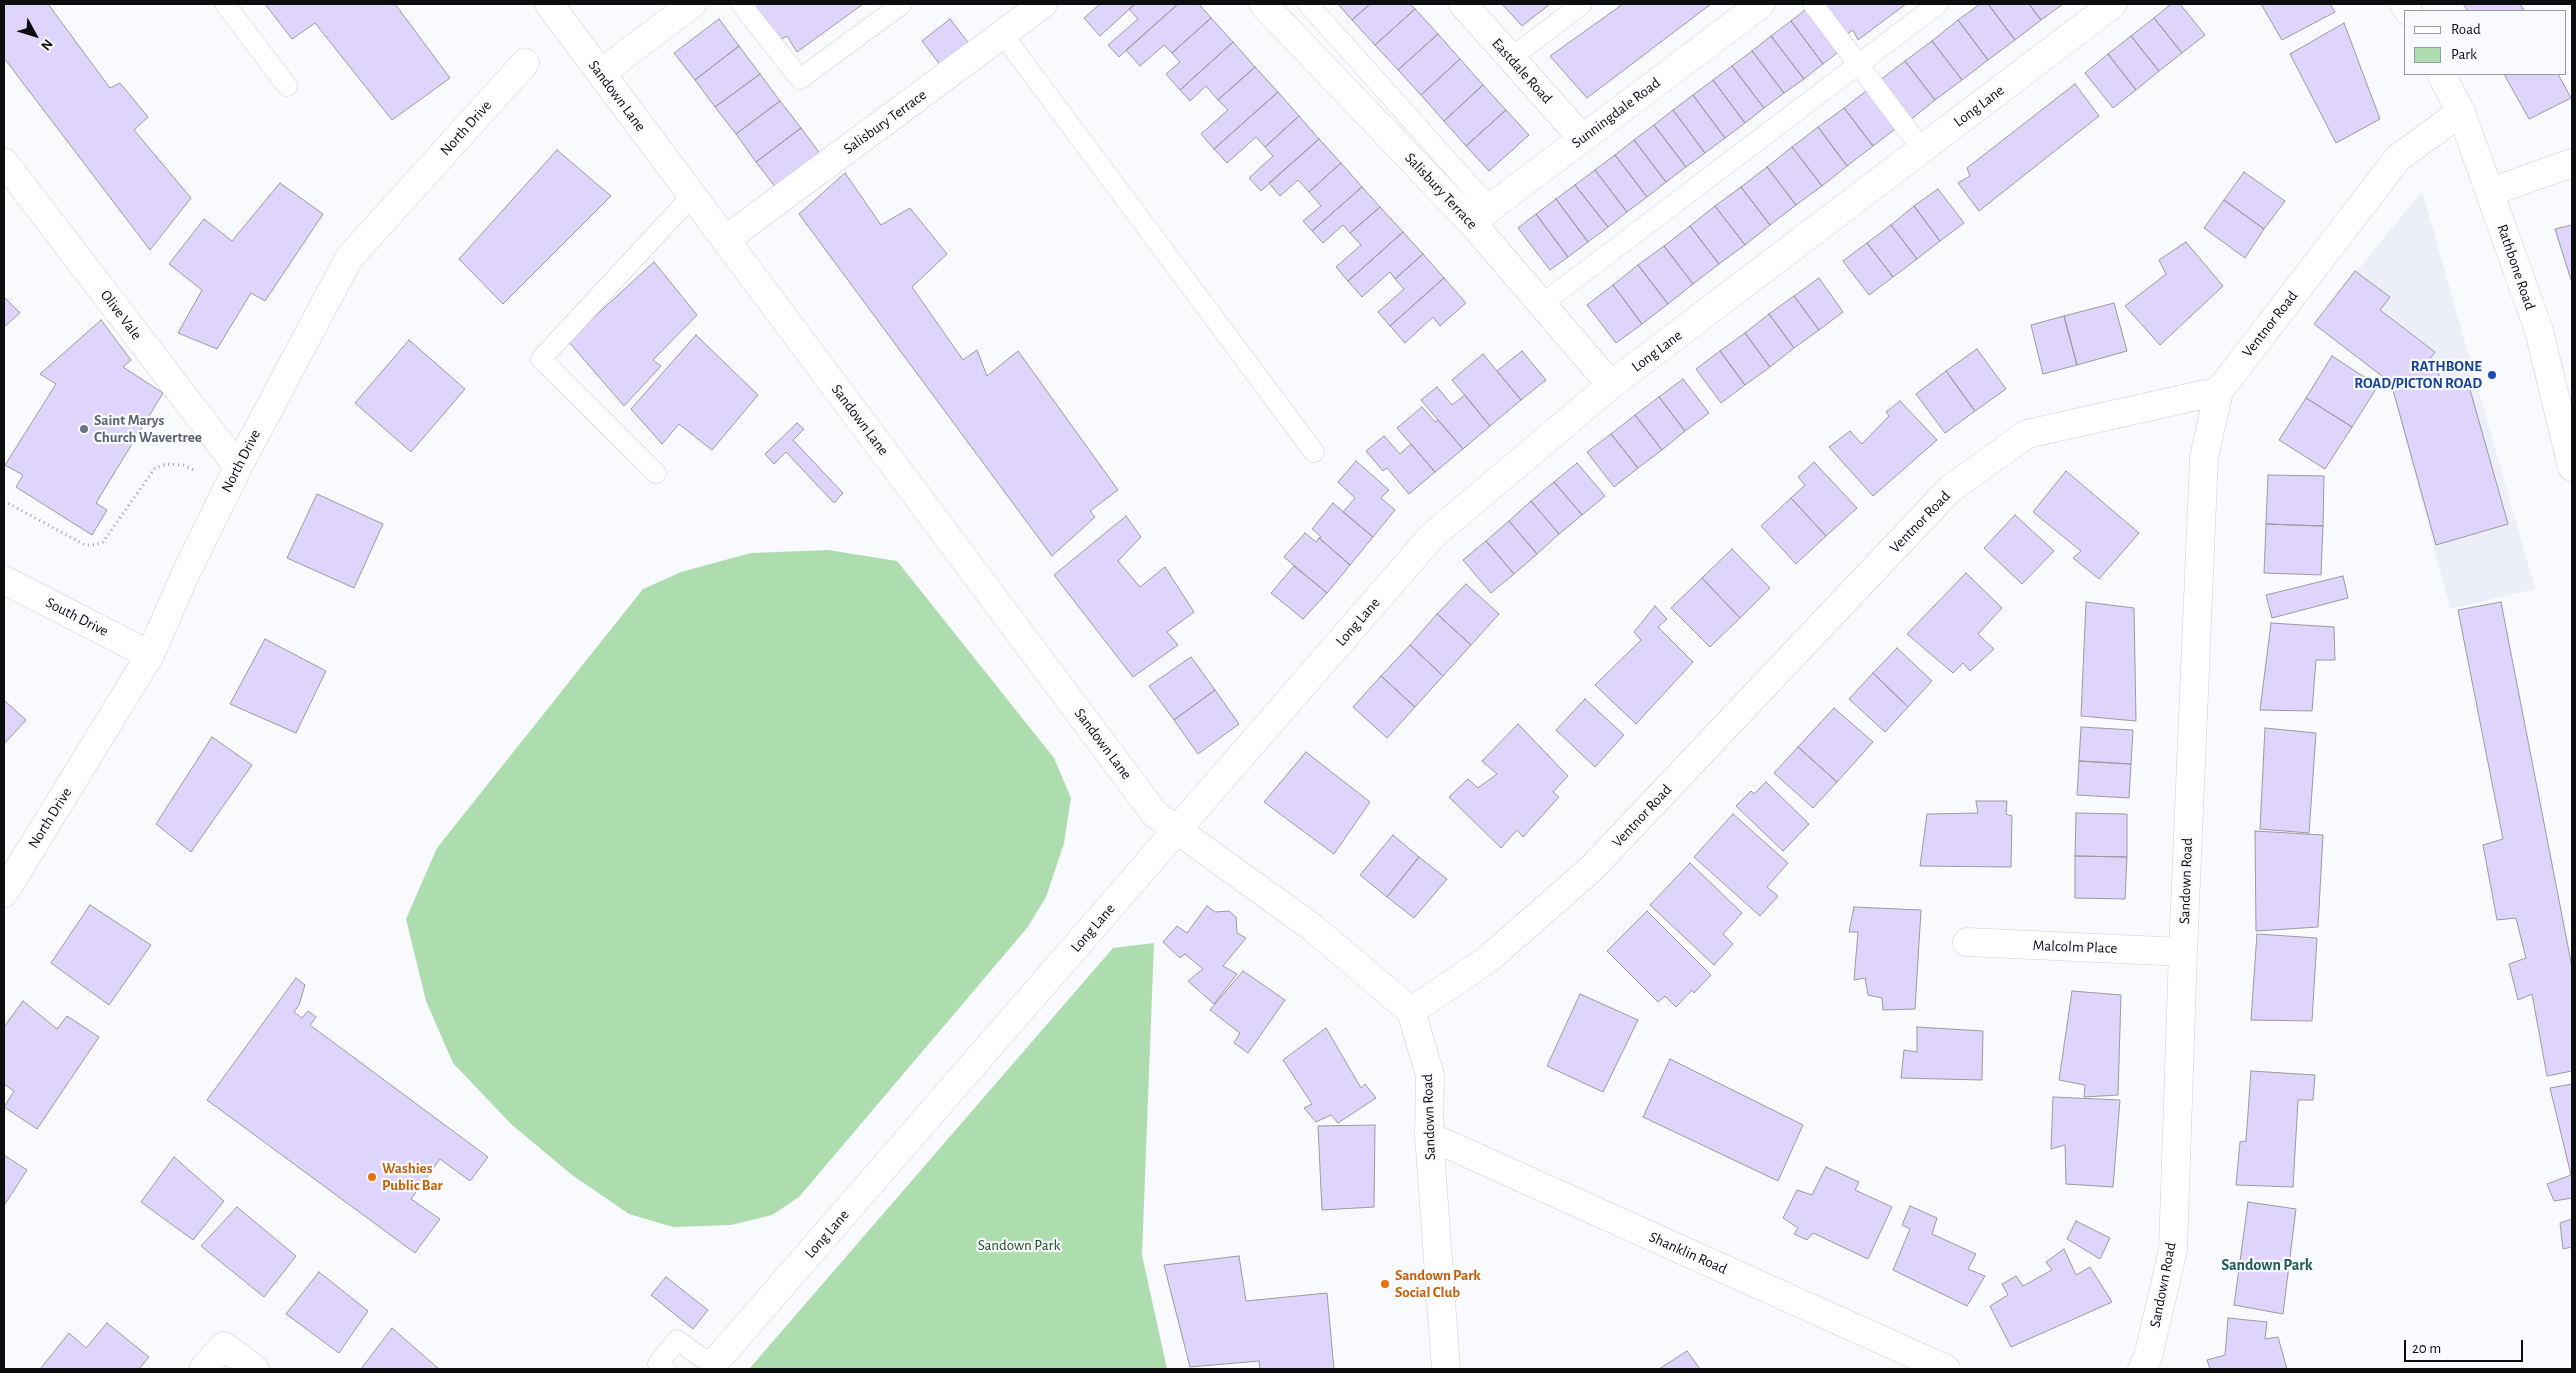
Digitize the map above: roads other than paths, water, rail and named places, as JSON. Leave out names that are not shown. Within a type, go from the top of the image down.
[{"type":"street","name":"Sandown Lane","points":[[549,4],[1155,814],[1179,829]]},
{"type":"street","points":[[601,73],[692,4]]},
{"type":"street","name":"Salisbury Terrace","points":[[725,240],[1043,4]]},
{"type":"street","name":"Salisbury Terrace","points":[[1263,4],[1482,216],[1542,304],[1612,386]]},
{"type":"street","name":"Eastdale Road","points":[[1463,4],[1582,138]]},
{"type":"street","name":"Sunningdale Road","points":[[1482,216],[1582,138],[1761,4]]},
{"type":"street","name":"Long Lane","points":[[716,1361],[1432,536],[1612,386],[2113,4]]},
{"type":"street","name":"North Drive","points":[[4,893],[150,655],[185,575],[238,467],[349,258],[525,62]]},
{"type":"street","name":"Rathbone Road","points":[[2442,75],[2462,112],[2539,331],[2572,467]]},
{"type":"street","name":"Ventnor Road","points":[[1411,1011],[1487,960],[1592,870],[1950,489],[2027,434],[2218,391],[2398,158],[2462,112]]},
{"type":"street","name":"Olive Vale","points":[[4,162],[238,467]]},
{"type":"street","points":[[2490,192],[2572,163]]},
{"type":"street","name":"Sandown Road","points":[[2142,1369],[2148,1357],[2173,1250],[2183,952],[2204,457],[2218,391]]},
{"type":"street","name":"South Drive","points":[[4,580],[150,655]]},
{"type":"street","points":[[1179,829],[1313,928],[1411,1011]]},
{"type":"street","name":"Malcolm Place","points":[[1968,942],[2183,952]]},
{"type":"street","name":"Sandown Road","points":[[1411,1011],[1430,1075],[1429,1136],[1446,1369]]},
{"type":"street","name":"Shanklin Road","points":[[1429,1136],[1946,1369]]},
{"type":"street","points":[[203,1369],[224,1346],[255,1369]]},
{"type":"lane","points":[[225,4],[287,86]]},
{"type":"lane","points":[[741,4],[800,80],[902,4]]},
{"type":"lane","points":[[1308,4],[1482,216]]},
{"type":"lane","points":[[1511,58],[1582,4]]},
{"type":"lane","points":[[1813,4],[1922,149]]},
{"type":"lane","points":[[1542,304],[1938,4]]},
{"type":"lane","points":[[1003,35],[1314,452]]},
{"type":"lane","points":[[656,473],[541,359],[692,196]]},
{"type":"lane","points":[[665,1369],[658,1364],[677,1340],[702,1358],[716,1361]]},
{"type":"place","name":"RATHBONE ROAD/PICTON ROAD","points":[[2492,375]]},
{"type":"place","name":"Saint Marys Church Wavertree","points":[[84,429]]},
{"type":"place","name":"Washies Public Bar","points":[[372,1177]]},
{"type":"place","name":"Sandown Park Social Club","points":[[1385,1284]]},
{"type":"district","name":"Sandown Park","points":[[2267,1265]]}]
